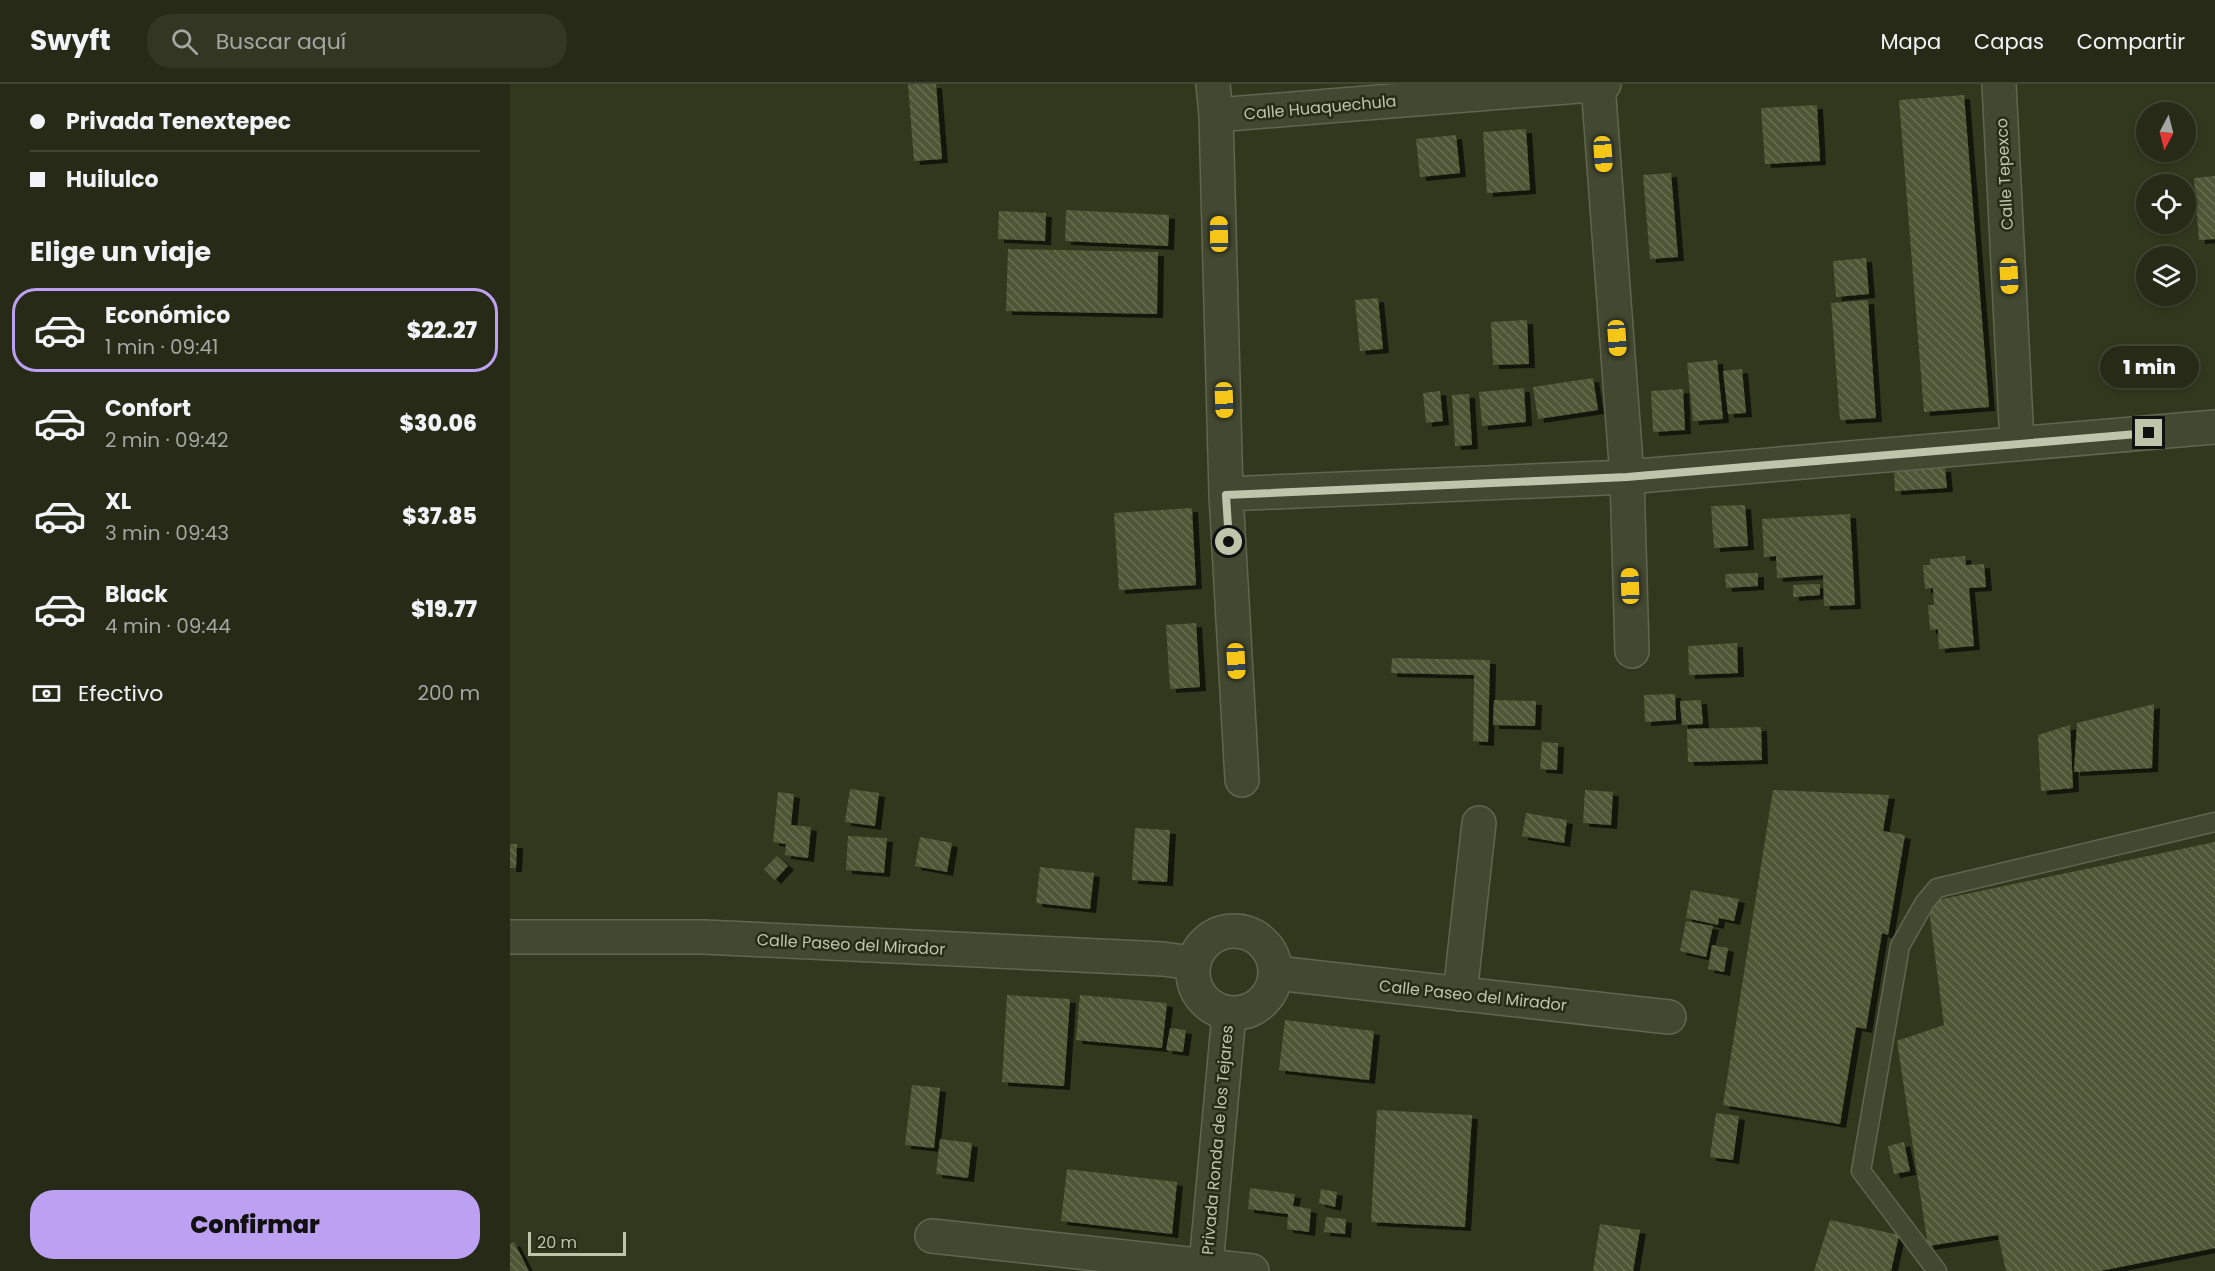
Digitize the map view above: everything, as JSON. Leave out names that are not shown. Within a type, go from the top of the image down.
[{"type":"street","points":[[1598,84],[1627,477],[1632,651]]},
{"type":"street","name":"Calle Huaquechula","points":[[1215,99],[1604,84]]},
{"type":"street","name":"Calle Tepexco","points":[[2000,84],[2017,443]]},
{"type":"street","points":[[1215,99],[1226,495],[1242,780]]},
{"type":"street","points":[[1226,495],[1627,477],[2215,427]]},
{"type":"street","points":[[1460,993],[1479,823]]},
{"type":"street","points":[[1229,931],[1247,933],[1262,941],[1272,955],[1276,973],[1272,989],[1262,1003],[1247,1012],[1229,1014],[1213,1009],[1200,997],[1192,981],[1192,963],[1200,948],[1212,936],[1229,931]]},
{"type":"street","name":"Calle Paseo del Mirador","points":[[510,937],[704,937],[1163,959],[1192,963]]},
{"type":"street","name":"Calle Paseo del Mirador","points":[[1276,973],[1670,1017]]},
{"type":"street","name":"Privada Ronda de los Tejares","points":[[1206,1265],[1229,1014]]},
{"type":"street","points":[[932,1236],[1252,1271]]},
{"type":"lane","points":[[1938,1271],[1861,1171],[1900,946],[1925,902],[1937,888],[2215,822]]},
{"type":"building","points":[[908,84],[936,84],[942,159],[914,161]]},
{"type":"building","points":[[1964,95],[1989,407],[1924,412],[1899,100]]},
{"type":"building","points":[[1817,105],[1820,161],[1765,164],[1761,108]]},
{"type":"building","points":[[1526,129],[1530,190],[1487,193],[1483,132]]},
{"type":"building","points":[[1456,135],[1460,173],[1420,177],[1416,139]]},
{"type":"building","points":[[1671,173],[1678,257],[1650,259],[1643,175]]},
{"type":"building","points":[[2215,176],[2215,239],[2199,240],[2196,178]]},
{"type":"building","points":[[1066,210],[1169,215],[1168,246],[1065,241]]},
{"type":"building","points":[[999,211],[1046,213],[1045,241],[998,239]]},
{"type":"building","points":[[1008,249],[1158,252],[1157,314],[1006,311]]},
{"type":"building","points":[[1866,258],[1869,294],[1836,297],[1833,261]]},
{"type":"building","points":[[1378,298],[1383,349],[1360,351],[1355,300]]},
{"type":"building","points":[[1868,300],[1876,418],[1840,420],[1831,303]]},
{"type":"building","points":[[1527,320],[1529,364],[1493,365],[1491,322]]},
{"type":"building","points":[[1717,360],[1723,419],[1693,421],[1687,363]]},
{"type":"building","points":[[1742,369],[1746,413],[1728,414],[1723,371]]},
{"type":"building","points":[[1593,378],[1598,410],[1538,419],[1533,387]]},
{"type":"building","points":[[1524,388],[1526,422],[1482,426],[1479,392]]},
{"type":"building","points":[[1683,389],[1685,430],[1653,432],[1651,391]]},
{"type":"building","points":[[1440,391],[1443,421],[1426,423],[1423,393]]},
{"type":"building","points":[[1469,394],[1472,445],[1455,446],[1452,395]]},
{"type":"building","points":[[1945,468],[1947,488],[1895,491],[1894,471]]},
{"type":"building","points":[[1745,505],[1748,546],[1714,548],[1711,506]]},
{"type":"building","points":[[1192,508],[1196,585],[1119,590],[1114,513]]},
{"type":"building","points":[[1850,514],[1855,605],[1824,606],[1823,575],[1777,578],[1776,556],[1764,557],[1762,519]]},
{"type":"building","points":[[1965,556],[1966,565],[1984,564],[1986,587],[1969,588],[1974,646],[1939,649],[1938,629],[1930,630],[1928,605],[1934,605],[1933,588],[1925,589],[1923,565],[1930,565],[1930,559]]},
{"type":"building","points":[[1758,573],[1758,586],[1726,588],[1725,574]]},
{"type":"building","points":[[1820,584],[1820,595],[1793,597],[1793,585]]},
{"type":"building","points":[[1196,623],[1200,687],[1170,689],[1166,625]]},
{"type":"building","points":[[1737,643],[1738,673],[1689,675],[1688,646]]},
{"type":"building","points":[[1392,658],[1490,660],[1488,742],[1473,741],[1474,675],[1391,673]]},
{"type":"building","points":[[1675,694],[1676,720],[1645,722],[1644,695]]},
{"type":"building","points":[[1494,700],[1536,701],[1535,726],[1493,725]]},
{"type":"building","points":[[1701,700],[1703,724],[1682,725],[1680,701]]},
{"type":"building","points":[[2154,704],[2152,768],[2074,772],[2077,723]]},
{"type":"building","points":[[2070,725],[2073,788],[2041,791],[2038,735]]},
{"type":"building","points":[[1761,727],[1762,760],[1688,762],[1687,729]]},
{"type":"building","points":[[1542,742],[1558,743],[1557,770],[1540,769]]},
{"type":"building","points":[[850,789],[879,793],[875,826],[845,822]]},
{"type":"building","points":[[1585,790],[1613,792],[1611,825],[1583,823]]},
{"type":"building","points":[[1773,790],[1889,795],[1883,831],[1905,835],[1888,935],[1882,933],[1866,1029],[1856,1027],[1840,1124],[1723,1105]]},
{"type":"building","points":[[778,792],[794,794],[791,825],[811,827],[808,858],[785,855],[786,844],[773,842]]},
{"type":"building","points":[[1526,813],[1567,820],[1564,843],[1522,836]]},
{"type":"building","points":[[1135,828],[1170,830],[1167,882],[1132,880]]},
{"type":"building","points":[[848,836],[887,838],[884,873],[846,870]]},
{"type":"building","points":[[920,837],[952,843],[947,872],[915,866]]},
{"type":"building","points":[[2215,842],[2215,1248],[2100,1271],[2006,1271],[1998,1235],[1928,1246],[1897,1041],[1944,1025],[1928,902]]},
{"type":"building","points":[[510,844],[517,844],[516,868],[510,868]]},
{"type":"building","points":[[777,856],[788,866],[775,880],[764,869]]},
{"type":"building","points":[[1040,867],[1094,873],[1090,909],[1036,903]]},
{"type":"building","points":[[1691,890],[1739,899],[1734,921],[1719,918],[1718,925],[1686,918]]},
{"type":"building","points":[[1686,921],[1713,926],[1706,957],[1680,951]]},
{"type":"building","points":[[1712,945],[1728,948],[1724,972],[1708,969]]},
{"type":"building","points":[[1007,995],[1070,999],[1064,1086],[1002,1082]]},
{"type":"building","points":[[1080,995],[1167,1003],[1162,1048],[1076,1040]]},
{"type":"building","points":[[1285,1020],[1374,1031],[1369,1080],[1279,1070]]},
{"type":"building","points":[[1170,1028],[1186,1030],[1183,1052],[1166,1050]]},
{"type":"building","points":[[912,1085],[940,1088],[934,1148],[905,1145]]},
{"type":"building","points":[[1377,1110],[1472,1115],[1465,1227],[1371,1222]]},
{"type":"building","points":[[1716,1113],[1739,1116],[1733,1160],[1710,1157]]},
{"type":"building","points":[[940,1139],[972,1143],[968,1178],[936,1174]]},
{"type":"building","points":[[1904,1142],[1910,1171],[1894,1174],[1888,1146]]},
{"type":"building","points":[[1067,1169],[1177,1182],[1172,1234],[1061,1221]]},
{"type":"building","points":[[1250,1188],[1295,1194],[1293,1206],[1311,1209],[1309,1232],[1287,1229],[1288,1214],[1248,1209]]},
{"type":"building","points":[[1321,1189],[1337,1192],[1335,1207],[1319,1203]]},
{"type":"building","points":[[1326,1217],[1346,1219],[1345,1234],[1324,1232]]},
{"type":"building","points":[[1830,1220],[1899,1235],[1891,1271],[1814,1271]]},
{"type":"building","points":[[1600,1224],[1640,1230],[1633,1271],[1593,1271]]},
{"type":"building","points":[[514,1242],[529,1271],[510,1271],[510,1244]]},
{"type":"route","points":[[1229,542],[1226,495],[1627,477],[2149,433]]}]
